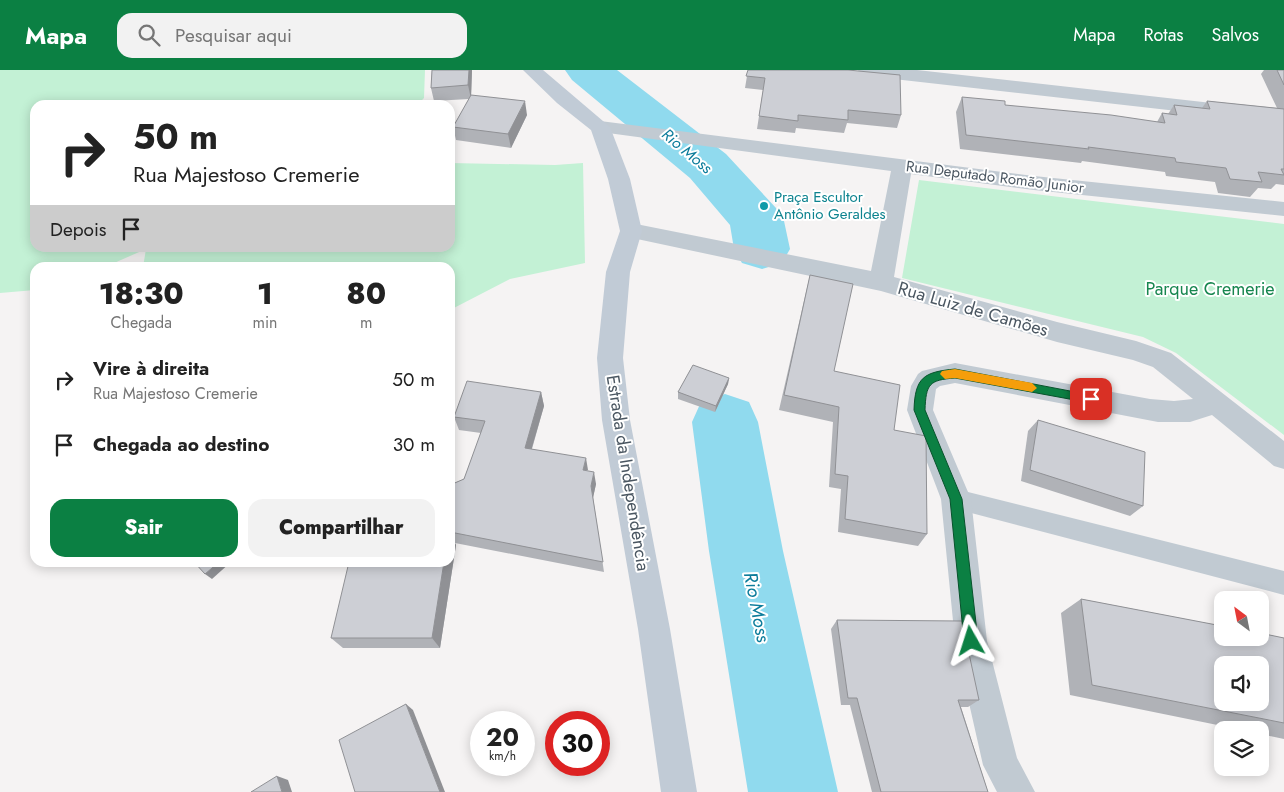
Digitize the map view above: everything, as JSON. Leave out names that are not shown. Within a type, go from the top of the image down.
[{"type":"street","points":[[532,70],[564,99],[601,127],[619,178],[631,231]]},
{"type":"street","points":[[867,70],[1284,117]]},
{"type":"street","name":"Rua Deputado Romão Junior","points":[[601,127],[902,166],[1284,209]]},
{"type":"street","points":[[881,282],[902,166]]},
{"type":"street","name":"Rua Luiz de Camões","points":[[631,231],[881,282],[1048,330],[1136,351],[1162,360],[1284,457]]},
{"type":"street","name":"Estrada da Independência","points":[[631,231],[618,272],[610,358],[617,428],[654,629],[679,792]]},
{"type":"street","points":[[1018,792],[1001,765],[971,641],[956,499],[920,410],[920,395],[924,383],[934,376],[955,373],[1150,410],[1191,411],[1204,408],[1212,401]]},
{"type":"lane","points":[[956,499],[1284,583]]},
{"type":"green space","points":[[0,70],[425,70],[424,98],[422,100],[30,100],[30,252],[139,252],[116,262],[30,262],[30,290],[0,293]]},
{"type":"green space","points":[[455,163],[555,165],[583,163],[585,263],[510,279],[455,307],[455,262],[144,262],[146,252],[455,252]]},
{"type":"green space","name":"Parque Cremerie","points":[[919,180],[1284,224],[1284,435],[1176,353],[1143,337],[902,278]]},
{"type":"building","points":[[432,70],[469,70],[468,85],[431,88]]},
{"type":"building","points":[[748,70],[848,70],[900,75],[901,115],[848,110],[848,120],[798,115],[798,121],[759,116],[765,78],[746,76]]},
{"type":"building","points":[[1277,70],[1284,70],[1284,85]]},
{"type":"building","points":[[471,95],[525,101],[508,134],[455,127],[455,123]]},
{"type":"building","points":[[962,97],[1005,101],[1005,105],[1111,115],[1165,123],[1162,113],[1177,115],[1174,105],[1210,109],[1207,101],[1284,109],[1284,169],[1281,169],[1284,175],[1258,172],[1262,182],[1230,179],[1226,168],[1176,162],[1175,158],[966,135]]},
{"type":"building","points":[[810,275],[853,284],[834,371],[900,385],[894,430],[926,436],[927,534],[845,519],[848,476],[835,474],[839,407],[784,395]]},
{"type":"building","points":[[693,365],[729,378],[716,406],[678,392]]},
{"type":"building","points":[[467,381],[541,392],[525,448],[586,458],[583,470],[594,472],[591,486],[603,562],[455,533],[455,483],[464,479],[485,421],[455,417]]},
{"type":"building","points":[[1038,420],[1145,452],[1143,506],[1030,470]]},
{"type":"building","points":[[199,567],[213,567],[205,574]]},
{"type":"building","points":[[348,567],[443,567],[432,638],[331,638]]},
{"type":"building","points":[[1081,599],[1214,624],[1214,646],[1269,646],[1269,635],[1284,638],[1284,723],[1223,711],[1269,711],[1269,656],[1214,656],[1214,709],[1092,685]]},
{"type":"building","points":[[837,620],[962,621],[979,700],[958,700],[988,792],[881,792],[857,698],[848,698]]},
{"type":"building","points":[[406,704],[440,792],[355,792],[339,740]]},
{"type":"building","points":[[277,776],[282,792],[251,792]]},
{"type":"waterway","name":"Rio Moss","points":[[588,70],[708,166],[757,221],[762,249]]},
{"type":"waterway","name":"Rio Moss","points":[[725,422],[746,551],[793,792]]},
{"type":"slow traffic","points":[[945,374],[955,373],[1032,388]]},
{"type":"place","name":"Praça Escultor Antônio Geraldes","points":[[764,206]]},
{"type":"route","points":[[971,641],[956,499],[920,410],[920,395],[924,383],[934,376],[955,373],[1091,399]]}]
